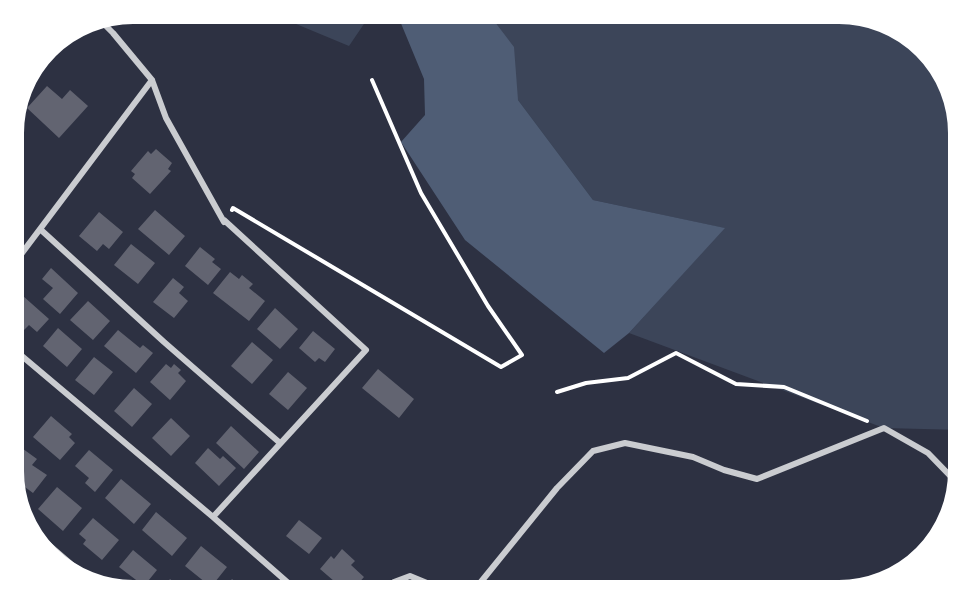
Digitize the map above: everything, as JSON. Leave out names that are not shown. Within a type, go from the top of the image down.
[{"type":"street","points":[[103,23],[152,80],[166,118],[224,222],[224,220],[366,350],[213,517]]},
{"type":"street","points":[[19,257],[152,80]]},
{"type":"street","points":[[40,229],[164,342],[280,443]]},
{"type":"street","points":[[19,354],[290,585]]},
{"type":"street","points":[[479,585],[557,488],[593,451],[625,443],[693,457],[724,470],[757,479],[884,428],[928,453],[951,477]]},
{"type":"street","points":[[43,540],[77,570]]},
{"type":"street","points":[[392,585],[410,576],[431,585]]},
{"type":"path","points":[[224,220],[233,208],[501,368],[522,354],[488,306],[421,193],[372,80]]},
{"type":"path","points":[[557,393],[586,383],[628,378],[676,353],[736,384],[784,387],[884,428]]},
{"type":"shaded area","points":[[286,20],[367,20],[349,46]]},
{"type":"shaded area","points":[[380,20],[399,20],[399,23]]},
{"type":"shaded area","points":[[466,20],[853,20],[882,28],[907,43],[928,64],[936,76],[948,103],[951,118],[951,430],[884,428],[629,333],[724,228],[593,200],[518,100]]},
{"type":"shaded area","points":[[493,20],[514,47],[518,100],[593,200],[725,228],[629,333],[604,353],[465,240],[401,142],[425,115],[424,79],[400,21]]},
{"type":"building","points":[[47,86],[62,99],[70,90],[88,106],[59,138],[27,108]]},
{"type":"building","points":[[156,149],[172,163],[168,169],[171,171],[150,194],[132,178],[135,174],[131,171],[148,151],[151,154]]},
{"type":"building","points":[[155,210],[185,236],[169,255],[138,229]]},
{"type":"building","points":[[99,212],[123,232],[109,249],[103,244],[97,251],[79,236]]},
{"type":"building","points":[[131,244],[155,263],[138,284],[114,265]]},
{"type":"building","points":[[200,247],[215,259],[212,262],[221,269],[208,285],[185,266]]},
{"type":"building","points":[[51,268],[78,293],[60,314],[43,299],[53,288],[42,279]]},
{"type":"building","points":[[230,272],[239,279],[242,275],[253,284],[249,288],[265,301],[249,321],[213,293]]},
{"type":"building","points":[[173,278],[184,287],[179,293],[188,301],[174,318],[153,302]]},
{"type":"building","points":[[23,296],[49,319],[37,332],[29,325],[24,330],[19,326],[19,301]]},
{"type":"building","points":[[88,301],[110,321],[93,340],[70,320]]},
{"type":"building","points":[[275,308],[298,329],[280,349],[257,329]]},
{"type":"building","points":[[58,328],[82,349],[67,367],[43,346]]},
{"type":"building","points":[[118,330],[140,348],[143,345],[153,353],[136,373],[104,346]]},
{"type":"building","points":[[313,331],[335,349],[325,362],[319,358],[315,362],[299,348]]},
{"type":"building","points":[[252,342],[273,360],[252,384],[231,366]]},
{"type":"building","points":[[94,357],[113,372],[94,395],[75,380]]},
{"type":"building","points":[[166,364],[171,368],[174,364],[181,370],[178,373],[186,381],[170,400],[150,382]]},
{"type":"building","points":[[378,369],[414,399],[399,418],[362,388]]},
{"type":"building","points":[[288,372],[307,388],[288,410],[269,394]]},
{"type":"building","points":[[134,388],[152,404],[132,427],[114,411]]},
{"type":"building","points":[[51,416],[72,434],[69,437],[75,443],[60,460],[33,437]]},
{"type":"building","points":[[171,418],[190,436],[171,456],[152,438]]},
{"type":"building","points":[[231,426],[259,452],[244,469],[216,443]]},
{"type":"building","points":[[19,446],[37,459],[32,465],[47,475],[33,493],[20,483]]},
{"type":"building","points":[[208,448],[220,459],[223,456],[236,468],[219,486],[195,463]]},
{"type":"building","points":[[89,450],[113,470],[95,492],[85,483],[89,478],[75,466]]},
{"type":"building","points":[[121,479],[151,504],[134,524],[105,498]]},
{"type":"building","points":[[57,487],[82,508],[63,531],[38,509]]},
{"type":"building","points":[[156,512],[187,538],[172,556],[142,530]]},
{"type":"building","points":[[93,518],[119,540],[102,560],[83,544],[86,540],[79,534]]},
{"type":"building","points":[[299,520],[322,538],[309,554],[286,536]]},
{"type":"building","points":[[201,546],[227,567],[213,585],[208,585],[185,566]]},
{"type":"building","points":[[342,549],[355,561],[351,565],[364,577],[357,585],[338,585],[320,569],[331,556],[334,559]]},
{"type":"building","points":[[133,550],[157,570],[143,585],[119,567]]},
{"type":"building","points":[[170,579],[177,585],[166,585]]},
{"type":"building","points":[[232,579],[239,585],[227,585]]}]
